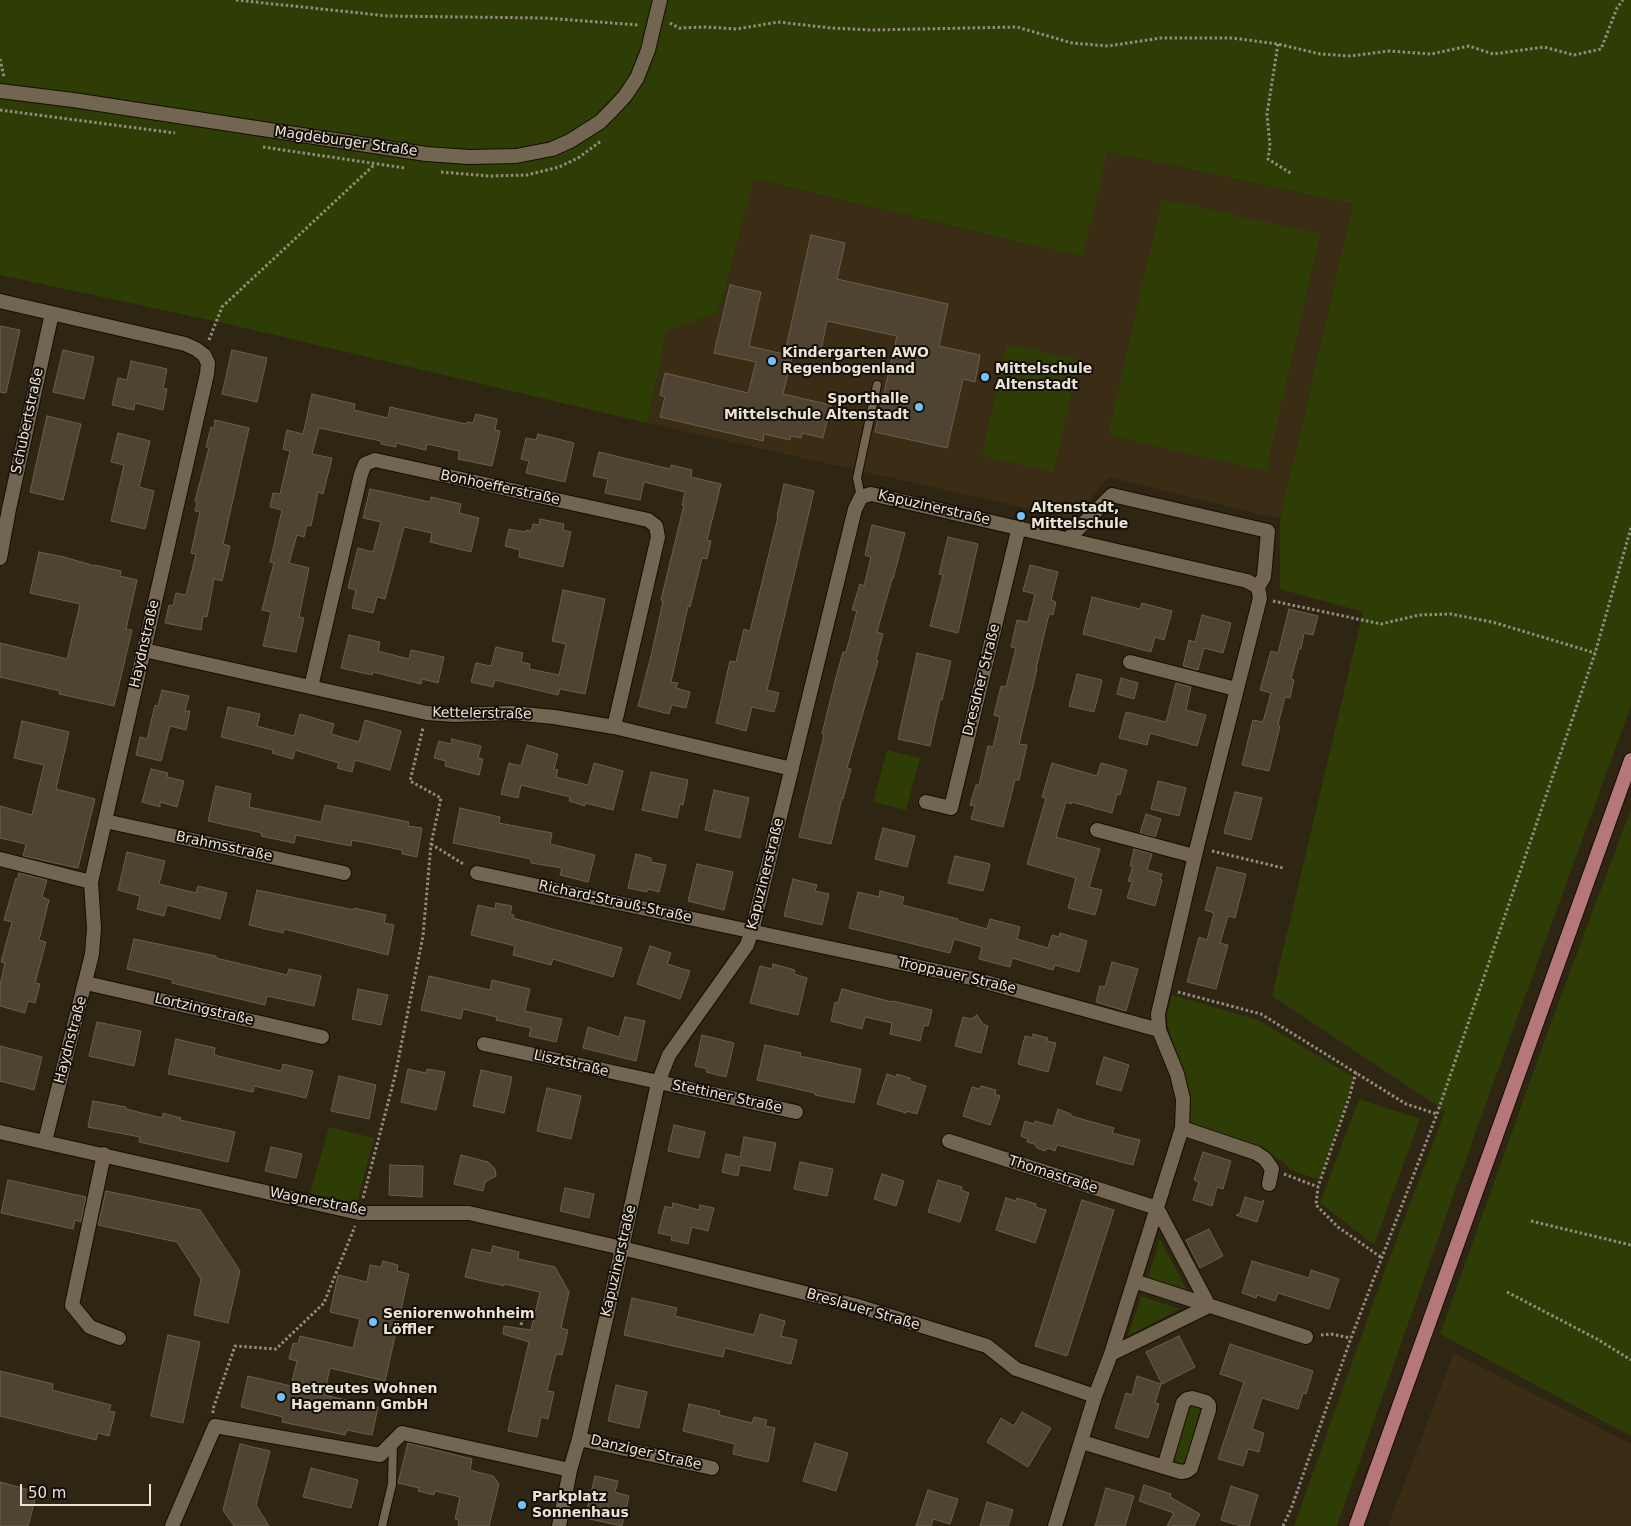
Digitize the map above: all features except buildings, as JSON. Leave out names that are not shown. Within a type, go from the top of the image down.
[{"type":"main road","points":[[1356,1526],[1631,760]]},
{"type":"street","name":"Magdeburger Straße","points":[[0,91],[73,100],[426,154],[469,157],[516,156],[552,149],[570,141],[600,122],[625,96],[637,78],[648,50],[660,0]]},
{"type":"street","points":[[0,301],[185,344],[204,355]]},
{"type":"street","name":"Schubertstraße","points":[[0,558],[52,313]]},
{"type":"street","name":"Haydnstraße","points":[[45,1141],[92,954],[94,928],[91,882],[207,374],[208,363],[204,355]]},
{"type":"street","name":"Bonhoefferstraße","points":[[311,687],[361,474],[365,464],[375,460],[648,520],[656,526],[658,537],[614,728]]},
{"type":"street","name":"Kapuzinerstraße","points":[[559,1526],[658,1083],[669,1055],[746,945],[752,931],[855,509],[860,498],[871,494],[1068,538],[1247,581],[1259,592]]},
{"type":"street","points":[[1055,1526],[1082,1442],[1094,1396],[1111,1354],[1182,1128],[1183,1099],[1177,1074],[1159,1030],[1158,1014],[1195,852],[1264,577],[1268,532],[1112,495],[1068,538]]},
{"type":"street","name":"Dresdner Straße","points":[[926,802],[951,808],[1019,528]]},
{"type":"street","name":"Kettelerstraße","points":[[144,650],[427,713],[454,715],[528,714],[614,728],[792,769]]},
{"type":"street","points":[[1130,662],[1236,688]]},
{"type":"street","name":"Brahmsstraße","points":[[105,821],[344,873]]},
{"type":"street","points":[[1096,830],[1195,852]]},
{"type":"street","points":[[0,859],[91,882]]},
{"type":"street","name":"Richard-Strauß-Straße","points":[[477,873],[752,931]]},
{"type":"street","name":"Troppauer Straße","points":[[752,931],[971,978],[1159,1030]]},
{"type":"street","name":"Lortzingstraße","points":[[86,982],[322,1037]]},
{"type":"street","name":"Lisztstraße","points":[[484,1044],[658,1083]]},
{"type":"street","name":"Stettiner Straße","points":[[658,1083],[796,1112]]},
{"type":"street","points":[[1182,1128],[1256,1152],[1265,1159],[1272,1169],[1269,1184]]},
{"type":"street","name":"Wagnerstraße","points":[[0,1132],[360,1213],[469,1213],[622,1248]]},
{"type":"street","name":"Thomastraße","points":[[949,1141],[1157,1208]]},
{"type":"street","points":[[104,1154],[72,1305],[90,1327],[119,1338]]},
{"type":"street","points":[[1157,1208],[1209,1306]]},
{"type":"street","name":"Breslauer Straße","points":[[622,1248],[854,1306],[987,1346],[1016,1369],[1094,1396]]},
{"type":"street","points":[[1134,1281],[1306,1337]]},
{"type":"street","points":[[1111,1354],[1209,1306]]},
{"type":"street","points":[[1082,1442],[1164,1467],[1181,1472],[1187,1471],[1191,1468],[1209,1410],[1209,1405],[1206,1402],[1192,1398],[1187,1399],[1183,1403],[1164,1467]]},
{"type":"street","points":[[172,1526],[214,1426],[380,1455],[402,1433],[570,1470]]},
{"type":"street","name":"Danziger Straße","points":[[579,1438],[712,1468]]},
{"type":"lane","points":[[860,498],[857,478],[877,385]]},
{"type":"lane","points":[[382,1526],[392,1484],[393,1442]]},
{"type":"path","points":[[236,0],[388,16],[544,18],[638,25],[656,18],[679,28],[737,29],[778,22],[872,30],[1017,27],[1072,43],[1108,46],[1162,38],[1232,38],[1278,44],[1320,54],[1350,56],[1390,51],[1431,54],[1469,46],[1493,54],[1544,47],[1574,55],[1601,49],[1617,8],[1623,0]]},
{"type":"path","points":[[1278,44],[1267,114],[1270,146],[1268,159],[1292,174]]},
{"type":"path","points":[[204,355],[222,307],[375,165]]},
{"type":"path","points":[[1283,1526],[1291,1510],[1351,1338],[1437,1114],[1595,654],[1631,528]]},
{"type":"path","points":[[1259,592],[1382,624],[1419,615],[1451,614],[1496,623],[1595,654]]},
{"type":"path","points":[[214,1426],[213,1409],[235,1346],[276,1349],[324,1303],[360,1213],[395,1076],[423,936],[431,844],[441,798],[410,781],[427,713]]},
{"type":"path","points":[[431,844],[477,873]]},
{"type":"path","points":[[1195,852],[1283,868]]},
{"type":"path","points":[[1163,988],[1261,1014],[1406,1104],[1437,1114]]},
{"type":"path","points":[[1356,1072],[1318,1187],[1316,1205],[1338,1227],[1383,1258]]},
{"type":"path","points":[[1272,1169],[1318,1187]]},
{"type":"path","points":[[1531,1221],[1631,1245]]},
{"type":"path","points":[[1507,1292],[1597,1339],[1631,1360]]},
{"type":"path","points":[[521,1325],[524,1310]]},
{"type":"path","points":[[1306,1337],[1330,1334],[1351,1338]]},
{"type":"shaded area","name":"Mittelschule Altenstadt","points":[[1107,152],[1353,204],[1280,519],[1108,477],[1074,519],[647,423],[667,331],[718,313],[753,179],[1081,257]]},
{"type":"shaded area","points":[[1454,1353],[1631,1444],[1631,1526],[1388,1526]]},
{"type":"green space","points":[[0,0],[1631,0],[1631,706],[1476,1131],[1337,1526],[1294,1526],[1381,1281],[1445,1111],[1272,996],[1363,612],[1280,589],[1280,519],[1353,204],[1108,152],[1082,257],[754,179],[718,313],[667,331],[647,423],[232,325],[0,275]]},
{"type":"green space","points":[[1162,199],[1320,234],[1266,471],[1108,435]]},
{"type":"green space","points":[[1007,344],[1079,360],[1053,472],[982,456]]},
{"type":"green space","points":[[887,750],[920,758],[906,810],[873,802]]},
{"type":"green space","points":[[1631,809],[1631,1436],[1440,1334],[1549,1028]]},
{"type":"green space","points":[[1172,995],[1258,1020],[1354,1077],[1320,1180],[1290,1170],[1285,1163],[1254,1146],[1190,1126],[1190,1097],[1183,1070],[1168,1028],[1167,1014]]},
{"type":"green space","points":[[1359,1099],[1420,1119],[1374,1245],[1320,1203]]},
{"type":"green space","points":[[329,1127],[374,1138],[357,1203],[310,1194]]},
{"type":"green space","points":[[1160,1239],[1187,1290],[1148,1277]]},
{"type":"green space","points":[[1141,1296],[1180,1309],[1128,1336]]},
{"type":"green space","points":[[1194,1405],[1199,1406],[1202,1411],[1186,1462],[1176,1463],[1173,1458],[1190,1407]]},
{"type":"place","name":"Kindergarten AWO Regenbogenland","points":[[772,361]]},
{"type":"place","name":"Mittelschule Altenstadt","points":[[985,377]]},
{"type":"place","name":"Sporthalle Mittelschule Altenstadt","points":[[919,407]]},
{"type":"place","name":"Altenstadt, Mittelschule","points":[[1021,516]]},
{"type":"place","name":"Seniorenwohnheim Löffler","points":[[373,1322]]},
{"type":"place","name":"Betreutes Wohnen Hagemann GmbH","points":[[281,1397]]},
{"type":"place","name":"Parkplatz Sonnenhaus","points":[[522,1505]]}]
